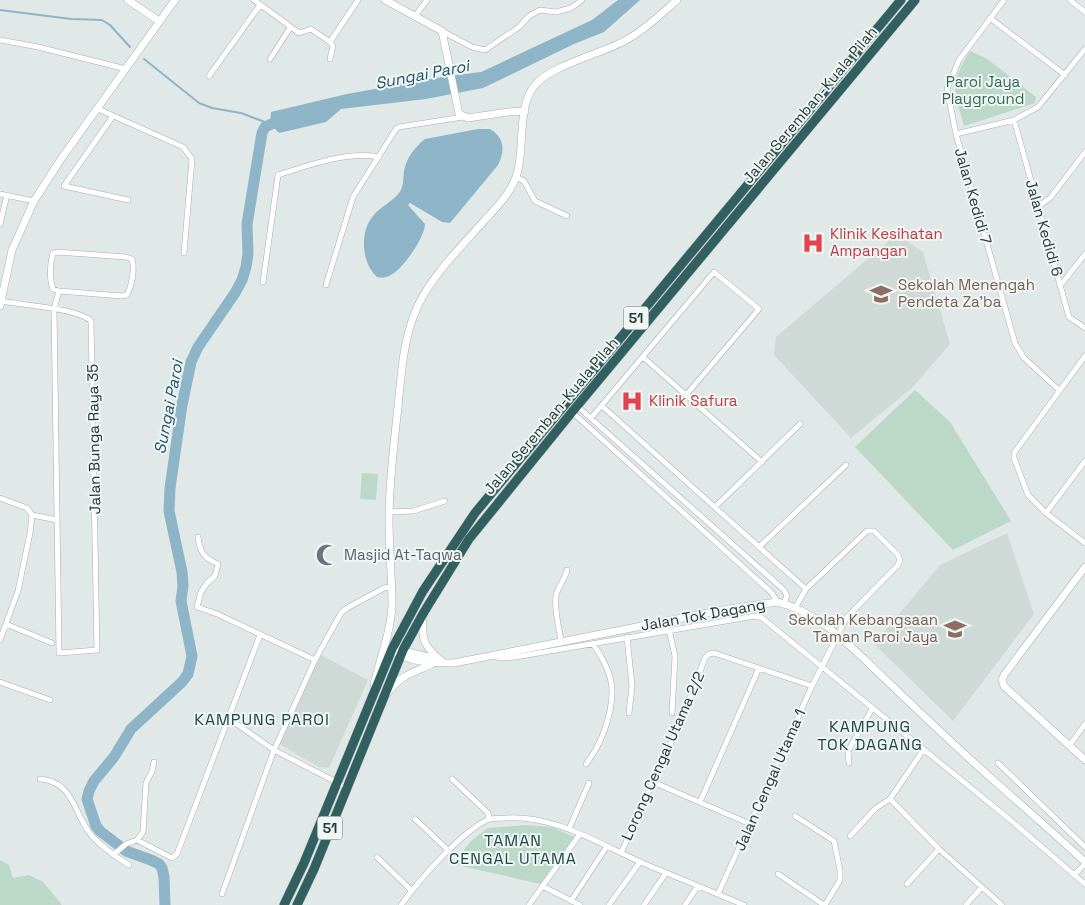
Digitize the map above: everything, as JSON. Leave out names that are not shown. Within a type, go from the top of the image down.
[{"type":"highway","name":"Jalan Seremban-Kuala Pilah","points":[[284,905],[304,863],[392,650],[423,591],[475,513],[900,0]]},
{"type":"highway","name":"Jalan Seremban-Kuala Pilah","points":[[297,905],[402,653],[424,612],[470,539],[483,520],[574,409],[915,0]]},
{"type":"street","points":[[128,0],[159,21]]},
{"type":"street","points":[[0,303],[12,250],[34,201],[61,158],[175,0]]},
{"type":"street","points":[[254,0],[299,33],[311,29],[330,42],[332,46],[330,59]]},
{"type":"street","points":[[330,42],[358,0]]},
{"type":"street","points":[[385,0],[472,47],[486,50],[519,27],[529,16],[540,10],[556,12],[570,8],[582,0]]},
{"type":"street","points":[[415,16],[428,0]]},
{"type":"street","points":[[368,706],[392,606],[389,512],[400,386],[408,334],[414,314],[431,284],[510,190],[520,161],[528,97],[537,83],[560,69],[627,40],[677,0]]},
{"type":"street","name":"Jalan Kedidi 7","points":[[1004,0],[959,60],[946,89],[956,134],[1015,343],[1024,358],[1059,390]]},
{"type":"street","points":[[1070,0],[1085,12]]},
{"type":"street","points":[[209,76],[260,5]]},
{"type":"street","points":[[990,18],[1065,75]]},
{"type":"street","points":[[270,59],[290,28]]},
{"type":"street","points":[[442,31],[453,80],[455,100],[459,114],[463,117]]},
{"type":"street","points":[[0,40],[38,47],[126,69]]},
{"type":"street","points":[[956,134],[1014,120],[1038,108],[1085,49]]},
{"type":"street","points":[[98,109],[183,147],[192,159],[184,253]]},
{"type":"street","points":[[326,285],[353,197],[396,129],[463,117],[525,111]]},
{"type":"street","points":[[113,116],[64,186],[128,200]]},
{"type":"street","name":"Jalan Kedidi 6","points":[[1014,120],[1069,317],[1085,328]]},
{"type":"street","points":[[1038,207],[1051,197],[1085,152]]},
{"type":"street","points":[[263,282],[278,175],[332,160],[366,154],[379,157]]},
{"type":"street","points":[[516,177],[524,181],[535,201],[568,216]]},
{"type":"street","points":[[0,194],[34,201]]},
{"type":"street","points":[[0,224],[7,195]]},
{"type":"street","points":[[57,252],[132,259],[130,289],[127,295],[60,291],[53,289],[52,285],[51,260],[53,254],[57,252]]},
{"type":"street","points":[[1060,286],[1085,254]]},
{"type":"street","points":[[591,418],[714,272],[758,308],[686,395]]},
{"type":"street","points":[[32,515],[57,520],[54,309],[60,291]]},
{"type":"street","name":"Jalan Bunga Raya 35","points":[[0,303],[54,309],[86,317],[90,321],[92,329],[97,650],[60,653],[57,520]]},
{"type":"street","points":[[1085,356],[1014,453],[1016,466],[1028,495],[1046,513],[1085,543]]},
{"type":"street","points":[[643,357],[762,462]]},
{"type":"street","points":[[602,406],[806,589]]},
{"type":"street","points":[[574,409],[591,418],[784,590],[786,596],[780,602],[574,409]]},
{"type":"street","points":[[715,507],[800,424]]},
{"type":"street","points":[[1046,513],[1085,460]]},
{"type":"street","points":[[759,547],[846,465]]},
{"type":"street","points":[[0,498],[27,508],[32,515],[18,592],[0,640]]},
{"type":"street","points":[[389,512],[414,511],[445,501]]},
{"type":"street","name":"Jalan Cengal Utama 1","points":[[718,894],[812,686],[847,617],[898,565],[900,560],[898,555],[874,531],[867,531],[806,589],[795,608]]},
{"type":"street","points":[[198,537],[200,547],[207,559],[218,564],[215,576],[201,592],[197,607],[314,660]]},
{"type":"street","points":[[1085,567],[1002,680],[1004,686],[1085,760]]},
{"type":"street","points":[[560,641],[556,597],[566,577],[567,570]]},
{"type":"street","points":[[222,894],[274,750],[314,660],[341,613],[346,608],[384,588],[390,587]]},
{"type":"street","name":"Jalan Tok Dagang","points":[[392,650],[428,657],[440,662],[454,662],[728,609],[780,602],[795,608],[838,634],[960,750],[1035,815],[1085,863]]},
{"type":"street","points":[[379,709],[396,682],[401,678],[440,662],[423,642],[424,612]]},
{"type":"street","points":[[490,655],[501,658],[514,657],[755,616],[770,623],[1085,884]]},
{"type":"street","points":[[6,624],[52,642]]},
{"type":"street","points":[[670,630],[675,656],[672,713]]},
{"type":"street","points":[[137,840],[172,858],[177,854],[260,634]]},
{"type":"street","points":[[628,637],[632,686],[629,713]]},
{"type":"street","points":[[586,764],[601,740],[612,689],[600,654],[593,644]]},
{"type":"street","name":"Lorong Cengal Utama 2/2","points":[[621,853],[684,714],[705,658],[709,654],[714,653],[759,668]]},
{"type":"street","points":[[700,802],[759,668],[812,686]]},
{"type":"street","points":[[0,682],[50,700]]},
{"type":"street","points":[[849,763],[848,750],[872,709]]},
{"type":"street","points":[[228,718],[274,750],[346,787]]},
{"type":"street","points":[[1069,746],[1085,724]]},
{"type":"street","points":[[850,836],[876,808],[890,800],[924,749]]},
{"type":"street","points":[[116,853],[126,844],[137,840],[143,832],[146,783],[154,762]]},
{"type":"street","points":[[998,763],[1085,847]]},
{"type":"street","points":[[40,778],[51,780],[66,790],[91,835],[130,865]]},
{"type":"street","points":[[452,779],[488,813],[489,819]]},
{"type":"street","points":[[653,782],[750,824]]},
{"type":"street","points":[[569,829],[589,783]]},
{"type":"street","points":[[890,800],[939,849],[1002,905]]},
{"type":"street","points":[[1035,815],[1043,806]]},
{"type":"street","points":[[778,874],[825,905],[840,880],[840,870],[834,841],[795,816]]},
{"type":"street","points":[[401,905],[448,851],[469,832],[489,819],[518,817],[544,821],[569,829],[640,862],[744,905]]},
{"type":"street","points":[[415,819],[448,851]]},
{"type":"street","points":[[528,905],[580,834]]},
{"type":"street","points":[[571,901],[607,846]]},
{"type":"street","points":[[907,884],[939,849]]},
{"type":"street","points":[[377,857],[412,891]]},
{"type":"street","points":[[609,905],[640,862]]},
{"type":"street","points":[[1075,874],[1085,863]]},
{"type":"street","points":[[644,905],[666,873]]},
{"type":"street","points":[[542,886],[580,905]]},
{"type":"street","points":[[685,905],[698,886]]},
{"type":"street","points":[[966,905],[982,887]]},
{"type":"shaded area","name":"Sekolah Menengah Pendeta Za'ba","points":[[897,234],[923,252],[950,344],[913,387],[851,438],[774,355],[776,337]]},
{"type":"shaded area","name":"Sekolah Kebangsaan Taman Paroi Jaya","points":[[1007,533],[1034,614],[953,721],[874,644],[940,565]]},
{"type":"shaded area","points":[[321,655],[368,680],[329,768],[319,767],[279,744]]},
{"type":"green space","name":"Paroi Jaya Playground","points":[[970,51],[986,58],[1036,97],[1035,103],[964,126],[955,87],[963,62]]},
{"type":"green space","points":[[915,390],[950,422],[1011,521],[953,550],[855,447]]},
{"type":"green space","points":[[362,473],[378,474],[376,500],[360,499]]},
{"type":"green space","points":[[525,825],[552,827],[574,837],[540,884],[453,864],[472,840],[488,828]]},
{"type":"green space","points":[[0,860],[9,865],[13,878],[29,875],[43,882],[62,905],[0,905]]},
{"type":"water","points":[[618,0],[640,0],[604,32],[574,44],[483,88],[426,99],[341,109],[326,122],[279,133],[270,124],[271,112],[347,94],[481,72],[592,20]]},
{"type":"water","points":[[478,129],[490,129],[499,136],[502,145],[502,155],[498,165],[450,223],[442,222],[410,203],[408,205],[425,224],[421,237],[412,253],[400,268],[388,277],[377,277],[365,256],[364,239],[366,230],[373,216],[401,191],[405,166],[412,153],[425,139]]},
{"type":"waterway","points":[[0,10],[71,19],[102,20],[110,25],[130,47]]},
{"type":"waterway","points":[[144,59],[199,103],[212,108],[241,113],[270,124]]},
{"type":"waterway","name":"Sungai Paroi","points":[[165,905],[162,868],[151,860],[126,851],[100,831],[96,826],[87,799],[94,781],[114,757],[131,729],[182,682],[188,674],[192,656],[181,601],[182,572],[169,511],[170,488],[182,405],[191,362],[198,347],[235,293],[246,267],[248,254],[247,224],[262,133],[265,127],[283,119]]},
{"type":"place","name":"Klinik Kesihatan Ampangan","points":[[813,243]]},
{"type":"place","name":"Sekolah Menengah Pendeta Za'ba","points":[[881,294]]},
{"type":"place","name":"Klinik Safura","points":[[632,401]]},
{"type":"place","name":"Masjid At-Taqwa","points":[[327,555]]},
{"type":"place","name":"Sekolah Kebangsaan Taman Paroi Jaya","points":[[955,629]]},
{"type":"district","name":"KAMPUNG PAROI","points":[[262,719]]},
{"type":"district","name":"KAMPUNG TOK DAGANG","points":[[870,735]]},
{"type":"district","name":"TAMAN CENGAL UTAMA","points":[[513,849]]}]
